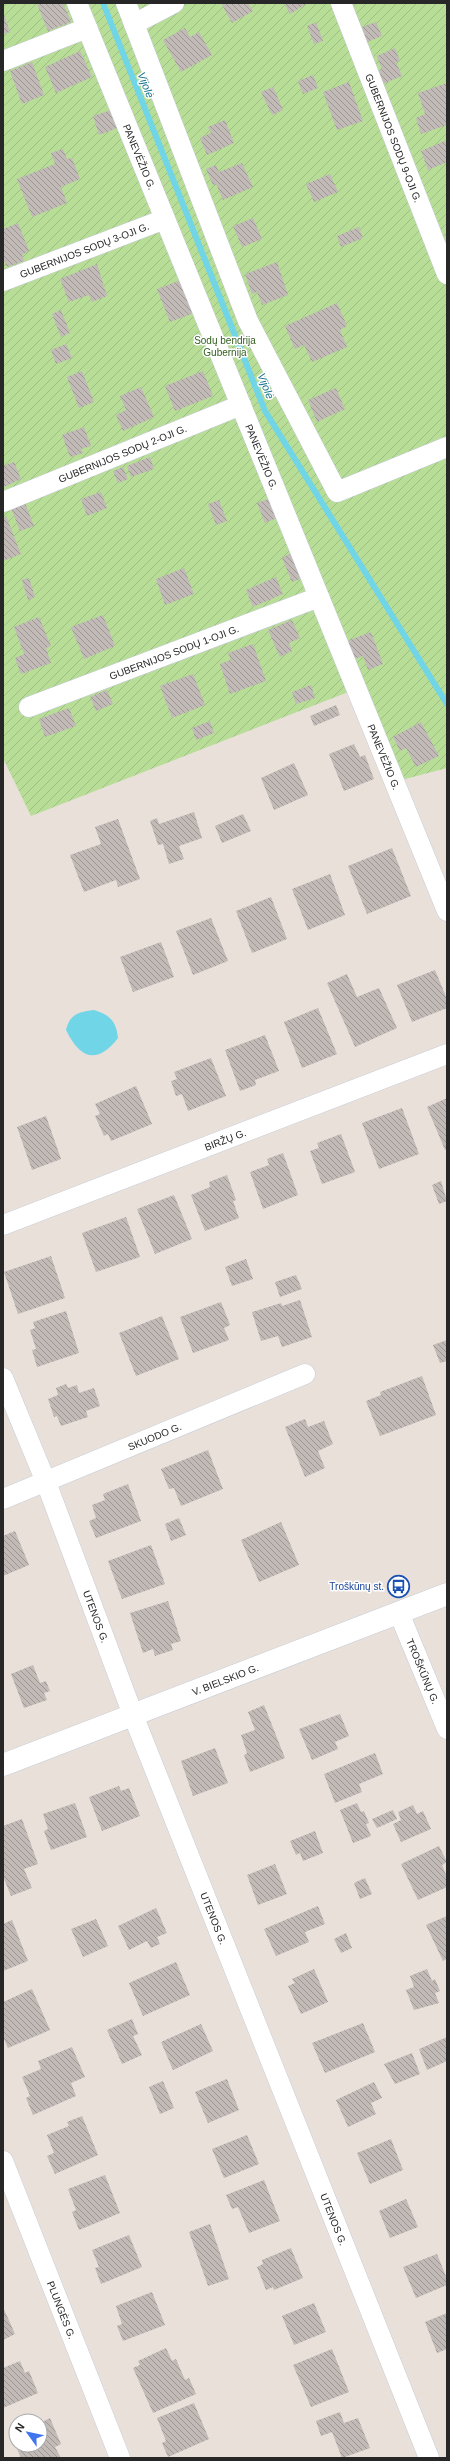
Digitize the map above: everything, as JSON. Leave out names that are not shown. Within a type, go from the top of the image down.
[{"type":"street","name":"PANEVĖŽIO G.","points":[[77,3],[447,911]]},
{"type":"street","points":[[126,3],[248,321],[337,492],[447,447]]},
{"type":"street","points":[[134,24],[174,3]]},
{"type":"street","name":"GUBERNIJOS SODŲ 9-OJI G.","points":[[341,3],[447,274]]},
{"type":"street","points":[[3,60],[87,28]]},
{"type":"street","name":"GUBERNIJOS SODŲ 3-OJI G.","points":[[3,281],[165,219]]},
{"type":"street","name":"GUBERNIJOS SODŲ 2-OJI G.","points":[[3,502],[241,405]]},
{"type":"street","name":"GUBERNIJOS SODŲ 1-OJI G.","points":[[30,707],[319,597]]},
{"type":"street","name":"BIRŽŲ G.","points":[[3,1225],[447,1054]]},
{"type":"street","name":"SKUODO G.","points":[[3,1499],[305,1374]]},
{"type":"street","name":"UTENOS G.","points":[[3,1378],[46,1482],[133,1715],[429,2458]]},
{"type":"street","name":"V. BIELSKIO G.","points":[[3,1765],[447,1594]]},
{"type":"street","name":"TROŠKŪNŲ G.","points":[[399,1613],[447,1729]]},
{"type":"street","name":"PLUNGĖS G.","points":[[3,2161],[120,2458]]},
{"type":"green space","name":"Sodų bendrija Gubernija","points":[[3,3],[447,3],[447,768],[394,782],[356,689],[31,816],[3,758]]},
{"type":"water","points":[[94,1010],[104,1014],[114,1023],[118,1038],[103,1052],[96,1055],[89,1055],[77,1047],[71,1040],[66,1030],[72,1017],[79,1013]]},
{"type":"building","points":[[63,3],[71,22],[48,31],[37,4]]},
{"type":"building","points":[[221,3],[248,3],[253,11],[232,23]]},
{"type":"building","points":[[284,3],[308,3],[290,14]]},
{"type":"building","points":[[3,12],[10,32],[3,34]]},
{"type":"building","points":[[316,22],[323,41],[314,44],[307,26]]},
{"type":"building","points":[[376,22],[382,36],[367,42],[362,27]]},
{"type":"building","points":[[185,28],[190,37],[199,32],[212,55],[181,72],[163,40]]},
{"type":"building","points":[[395,48],[400,61],[396,62],[402,76],[383,84],[378,71],[382,69],[377,56]]},
{"type":"building","points":[[80,51],[92,77],[56,93],[45,67]]},
{"type":"building","points":[[32,62],[44,95],[22,104],[10,71]]},
{"type":"building","points":[[313,75],[318,88],[303,94],[298,81]]},
{"type":"building","points":[[349,82],[363,121],[337,130],[323,92]]},
{"type":"building","points":[[447,83],[447,125],[421,134],[416,118],[425,114],[418,93]]},
{"type":"building","points":[[273,87],[283,110],[272,115],[261,92]]},
{"type":"building","points":[[114,109],[120,127],[99,135],[93,116]]},
{"type":"building","points":[[225,120],[234,143],[207,155],[200,138],[211,133],[208,127]]},
{"type":"building","points":[[447,140],[447,162],[428,170],[421,151]]},
{"type":"building","points":[[63,149],[67,159],[72,158],[80,179],[61,187],[67,203],[32,217],[17,179],[55,164],[51,153]]},
{"type":"building","points":[[242,163],[253,187],[223,200],[216,184],[213,185],[206,169],[216,165],[219,172]]},
{"type":"building","points":[[330,174],[338,192],[314,202],[306,184]]},
{"type":"building","points":[[253,218],[262,239],[242,247],[233,226]]},
{"type":"building","points":[[18,223],[29,251],[22,255],[24,261],[7,267],[5,262],[3,262],[3,229]]},
{"type":"building","points":[[359,227],[363,238],[341,247],[337,236]]},
{"type":"building","points":[[277,262],[288,295],[262,305],[257,292],[252,294],[245,274]]},
{"type":"building","points":[[97,264],[107,296],[92,302],[89,295],[69,302],[60,279]]},
{"type":"building","points":[[181,280],[194,313],[170,322],[157,289]]},
{"type":"building","points":[[337,303],[347,326],[340,330],[347,347],[312,362],[304,345],[295,349],[285,326]]},
{"type":"building","points":[[61,310],[70,333],[61,337],[52,314]]},
{"type":"building","points":[[66,344],[72,358],[56,364],[51,350]]},
{"type":"building","points":[[82,371],[94,402],[79,408],[67,377]]},
{"type":"building","points":[[203,371],[213,396],[175,411],[165,386]]},
{"type":"building","points":[[141,387],[154,417],[123,431],[116,415],[126,410],[120,396]]},
{"type":"building","points":[[336,388],[345,409],[317,422],[308,400]]},
{"type":"building","points":[[84,427],[91,446],[81,449],[83,453],[70,457],[62,435]]},
{"type":"building","points":[[150,457],[154,469],[131,477],[127,466]]},
{"type":"building","points":[[14,462],[21,479],[4,487],[3,466]]},
{"type":"building","points":[[123,467],[128,479],[118,483],[113,471]]},
{"type":"building","points":[[101,492],[107,508],[87,516],[81,499]]},
{"type":"building","points":[[271,498],[279,517],[265,523],[257,503]]},
{"type":"building","points":[[219,500],[227,521],[216,525],[208,504]]},
{"type":"building","points":[[25,503],[34,526],[20,531],[11,508]]},
{"type":"building","points":[[6,516],[21,554],[3,561],[3,518]]},
{"type":"building","points":[[291,553],[302,578],[292,582],[282,558]]},
{"type":"building","points":[[184,568],[194,594],[165,605],[156,579]]},
{"type":"building","points":[[276,577],[283,594],[253,607],[246,590]]},
{"type":"building","points":[[29,578],[35,597],[28,600],[22,580]]},
{"type":"building","points":[[103,615],[115,646],[84,659],[71,627]]},
{"type":"building","points":[[39,617],[51,646],[46,648],[51,663],[21,674],[15,658],[24,654],[14,627]]},
{"type":"building","points":[[292,620],[300,638],[289,643],[292,651],[280,657],[268,630]]},
{"type":"building","points":[[371,632],[383,664],[368,670],[363,656],[354,659],[347,641]]},
{"type":"building","points":[[253,644],[266,681],[230,694],[220,664],[231,660],[228,653]]},
{"type":"building","points":[[193,674],[205,705],[172,718],[160,686]]},
{"type":"building","points":[[311,685],[315,698],[296,704],[292,692]]},
{"type":"building","points":[[107,690],[113,704],[96,711],[90,697]]},
{"type":"building","points":[[336,705],[340,715],[314,726],[310,716]]},
{"type":"building","points":[[69,708],[76,726],[45,737],[39,719]]},
{"type":"building","points":[[210,721],[214,733],[196,740],[192,728]]},
{"type":"building","points":[[421,722],[439,756],[416,767],[406,748],[400,751],[393,737]]},
{"type":"building","points":[[354,744],[360,757],[365,755],[374,779],[344,791],[329,754]]},
{"type":"building","points":[[294,763],[308,795],[274,810],[261,778]]},
{"type":"building","points":[[194,812],[202,838],[179,846],[184,859],[169,864],[163,844],[158,845],[150,821],[157,818],[159,824]]},
{"type":"building","points":[[243,814],[251,831],[222,843],[215,826]]},
{"type":"building","points":[[118,819],[140,879],[118,887],[116,880],[84,892],[70,855],[101,844],[95,827]]},
{"type":"building","points":[[392,848],[411,896],[367,914],[348,866]]},
{"type":"building","points":[[330,874],[345,915],[308,930],[292,889]]},
{"type":"building","points":[[271,897],[287,939],[252,953],[236,911]]},
{"type":"building","points":[[211,918],[228,961],[193,975],[176,931]]},
{"type":"building","points":[[161,942],[174,977],[133,992],[120,957]]},
{"type":"building","points":[[435,970],[447,999],[447,1008],[412,1022],[397,985]]},
{"type":"building","points":[[347,974],[357,997],[379,988],[397,1028],[355,1047],[327,983]]},
{"type":"building","points":[[318,1008],[337,1054],[302,1068],[284,1022]]},
{"type":"building","points":[[265,1035],[279,1071],[255,1080],[256,1085],[240,1091],[225,1050]]},
{"type":"building","points":[[211,1058],[226,1096],[188,1111],[182,1094],[176,1096],[171,1081],[177,1079],[174,1072]]},
{"type":"building","points":[[136,1086],[152,1124],[111,1141],[108,1134],[104,1136],[95,1116],[100,1114],[95,1104]]},
{"type":"building","points":[[447,1098],[447,1149],[445,1150],[427,1107]]},
{"type":"building","points":[[402,1108],[419,1154],[379,1169],[362,1123]]},
{"type":"building","points":[[46,1116],[61,1159],[32,1170],[17,1127]]},
{"type":"building","points":[[341,1134],[355,1172],[322,1184],[310,1151],[319,1148],[317,1143]]},
{"type":"building","points":[[283,1153],[298,1195],[263,1209],[250,1172],[269,1165],[267,1159]]},
{"type":"building","points":[[227,1175],[236,1200],[233,1201],[239,1218],[205,1231],[191,1195],[210,1187],[209,1182]]},
{"type":"building","points":[[441,1181],[447,1201],[439,1204],[432,1185]]},
{"type":"building","points":[[174,1195],[192,1239],[155,1254],[137,1209]]},
{"type":"building","points":[[126,1217],[140,1257],[96,1272],[82,1233]]},
{"type":"building","points":[[51,1256],[65,1298],[18,1314],[4,1272]]},
{"type":"building","points":[[246,1259],[253,1279],[232,1286],[225,1267]]},
{"type":"building","points":[[296,1275],[302,1289],[280,1297],[275,1282]]},
{"type":"building","points":[[300,1300],[312,1337],[282,1347],[278,1336],[261,1341],[252,1312],[281,1303],[282,1306]]},
{"type":"building","points":[[221,1302],[230,1325],[224,1328],[229,1340],[193,1353],[180,1317]]},
{"type":"building","points":[[66,1311],[79,1353],[37,1367],[32,1350],[36,1349],[30,1330],[35,1328],[33,1322]]},
{"type":"building","points":[[162,1316],[179,1359],[136,1376],[119,1333]]},
{"type":"building","points":[[447,1340],[447,1361],[440,1363],[433,1345]]},
{"type":"building","points":[[422,1376],[436,1415],[380,1436],[366,1401],[381,1395],[380,1392]]},
{"type":"building","points":[[66,1384],[68,1388],[77,1385],[79,1393],[94,1388],[100,1406],[86,1411],[88,1417],[61,1426],[57,1416],[54,1417],[48,1399],[58,1395],[56,1388]]},
{"type":"building","points":[[305,1419],[308,1427],[324,1421],[333,1444],[318,1451],[325,1468],[305,1477],[285,1427]]},
{"type":"building","points":[[208,1450],[223,1489],[181,1506],[174,1488],[169,1489],[161,1469]]},
{"type":"building","points":[[128,1484],[141,1521],[96,1538],[89,1521],[96,1518],[92,1505],[105,1500],[103,1494]]},
{"type":"building","points":[[179,1518],[186,1535],[171,1541],[165,1524]]},
{"type":"building","points":[[281,1522],[299,1565],[259,1582],[241,1540]]},
{"type":"building","points":[[15,1531],[29,1565],[3,1576],[3,1536]]},
{"type":"building","points":[[151,1545],[165,1584],[122,1599],[108,1561]]},
{"type":"building","points":[[168,1601],[181,1641],[171,1644],[173,1650],[155,1656],[153,1649],[143,1653],[130,1613]]},
{"type":"building","points":[[33,1665],[40,1683],[46,1681],[50,1691],[44,1693],[47,1700],[24,1708],[11,1674]]},
{"type":"building","points":[[264,1705],[285,1758],[250,1772],[244,1755],[247,1753],[241,1735],[255,1730],[248,1712]]},
{"type":"building","points":[[340,1714],[349,1736],[335,1742],[338,1749],[312,1760],[299,1729]]},
{"type":"building","points":[[215,1748],[228,1783],[193,1796],[181,1761]]},
{"type":"building","points":[[375,1753],[383,1774],[359,1784],[362,1792],[335,1803],[324,1774]]},
{"type":"building","points":[[119,1786],[121,1791],[129,1788],[140,1816],[102,1831],[89,1797]]},
{"type":"building","points":[[75,1803],[87,1837],[51,1850],[44,1831],[48,1829],[43,1814]]},
{"type":"building","points":[[357,1803],[361,1812],[364,1811],[369,1823],[366,1824],[371,1836],[353,1843],[340,1810]]},
{"type":"building","points":[[413,1805],[417,1814],[423,1811],[431,1829],[401,1842],[393,1824],[401,1820],[398,1812]]},
{"type":"building","points":[[393,1810],[397,1819],[377,1828],[372,1819]]},
{"type":"building","points":[[22,1819],[38,1864],[24,1869],[32,1888],[11,1896],[3,1876],[3,1826]]},
{"type":"building","points":[[315,1831],[323,1853],[303,1861],[300,1853],[296,1855],[290,1841]]},
{"type":"building","points":[[439,1846],[447,1862],[442,1865],[447,1877],[447,1887],[418,1900],[401,1864]]},
{"type":"building","points":[[275,1864],[287,1894],[258,1905],[247,1875]]},
{"type":"building","points":[[365,1878],[372,1894],[360,1899],[354,1883]]},
{"type":"building","points":[[318,1906],[325,1924],[305,1932],[309,1942],[276,1956],[264,1929]]},
{"type":"building","points":[[156,1908],[167,1933],[157,1937],[160,1944],[151,1948],[147,1941],[129,1950],[118,1926]]},
{"type":"building","points":[[447,1916],[447,1959],[443,1961],[426,1925]]},
{"type":"building","points":[[96,1919],[108,1946],[83,1957],[71,1929]]},
{"type":"building","points":[[12,1920],[28,1961],[3,1971],[3,1924]]},
{"type":"building","points":[[346,1933],[352,1948],[341,1953],[334,1939]]},
{"type":"building","points":[[176,1962],[190,1995],[143,2016],[129,1983]]},
{"type":"building","points":[[314,1969],[328,2002],[301,2014],[288,1986],[295,1983],[292,1979]]},
{"type":"building","points":[[427,1969],[432,1981],[435,1979],[440,1991],[435,1993],[439,2003],[414,2010],[406,1990],[414,1987],[410,1976]]},
{"type":"building","points":[[32,1989],[50,2030],[8,2048],[3,2037],[3,2002]]},
{"type":"building","points":[[132,2019],[138,2034],[133,2036],[142,2055],[122,2064],[107,2030]]},
{"type":"building","points":[[363,2023],[375,2052],[325,2073],[312,2043]]},
{"type":"building","points":[[201,2024],[213,2051],[173,2070],[161,2042]]},
{"type":"building","points":[[447,2037],[447,2061],[427,2070],[419,2049]]},
{"type":"building","points":[[72,2047],[85,2077],[71,2083],[76,2096],[33,2115],[26,2098],[30,2096],[22,2077],[41,2069],[38,2061]]},
{"type":"building","points":[[412,2053],[420,2074],[395,2084],[384,2064]]},
{"type":"building","points":[[227,2079],[239,2110],[208,2123],[195,2092]]},
{"type":"building","points":[[163,2081],[174,2108],[160,2114],[149,2087]]},
{"type":"building","points":[[374,2082],[382,2098],[371,2103],[376,2114],[348,2127],[336,2100]]},
{"type":"building","points":[[82,2116],[98,2155],[55,2174],[47,2156],[54,2153],[47,2135],[69,2126],[67,2122]]},
{"type":"building","points":[[247,2135],[259,2164],[224,2178],[212,2149]]},
{"type":"building","points":[[391,2139],[403,2170],[370,2184],[357,2153]]},
{"type":"building","points":[[105,2175],[120,2213],[79,2230],[72,2212],[76,2210],[68,2189]]},
{"type":"building","points":[[264,2180],[280,2221],[249,2233],[238,2207],[232,2209],[226,2195]]},
{"type":"building","points":[[406,2199],[418,2227],[390,2238],[379,2211]]},
{"type":"building","points":[[210,2224],[229,2279],[208,2286],[189,2232]]},
{"type":"building","points":[[129,2235],[142,2267],[101,2284],[95,2268],[99,2267],[92,2250]]},
{"type":"building","points":[[291,2248],[303,2278],[274,2290],[273,2287],[266,2290],[257,2267],[263,2264],[262,2260]]},
{"type":"building","points":[[437,2254],[447,2279],[447,2285],[416,2298],[403,2267]]},
{"type":"building","points":[[152,2292],[165,2325],[123,2341],[117,2326],[122,2324],[116,2306]]},
{"type":"building","points":[[314,2303],[326,2332],[294,2345],[282,2316]]},
{"type":"building","points":[[3,2307],[15,2334],[3,2340]]},
{"type":"building","points":[[447,2313],[447,2349],[437,2353],[425,2322]]},
{"type":"building","points":[[166,2348],[172,2361],[176,2359],[185,2380],[189,2378],[196,2394],[153,2413],[133,2368],[140,2365],[138,2361]]},
{"type":"building","points":[[332,2349],[349,2392],[311,2407],[293,2365]]},
{"type":"building","points":[[20,2361],[25,2373],[29,2371],[38,2393],[3,2408],[3,2368]]},
{"type":"building","points":[[194,2403],[209,2439],[168,2457],[162,2443],[166,2441],[157,2418]]},
{"type":"building","points":[[340,2412],[344,2423],[358,2418],[370,2448],[342,2458],[332,2432],[321,2436],[316,2421]]},
{"type":"building","points":[[50,2418],[61,2444],[55,2447],[61,2458],[21,2458],[19,2453],[48,2453],[48,2419]]},
{"type":"waterway","name":"Vijolė","points":[[103,3],[265,411],[447,704]]},
{"type":"place","name":"Troškūnų st.","points":[[399,1586]]}]
